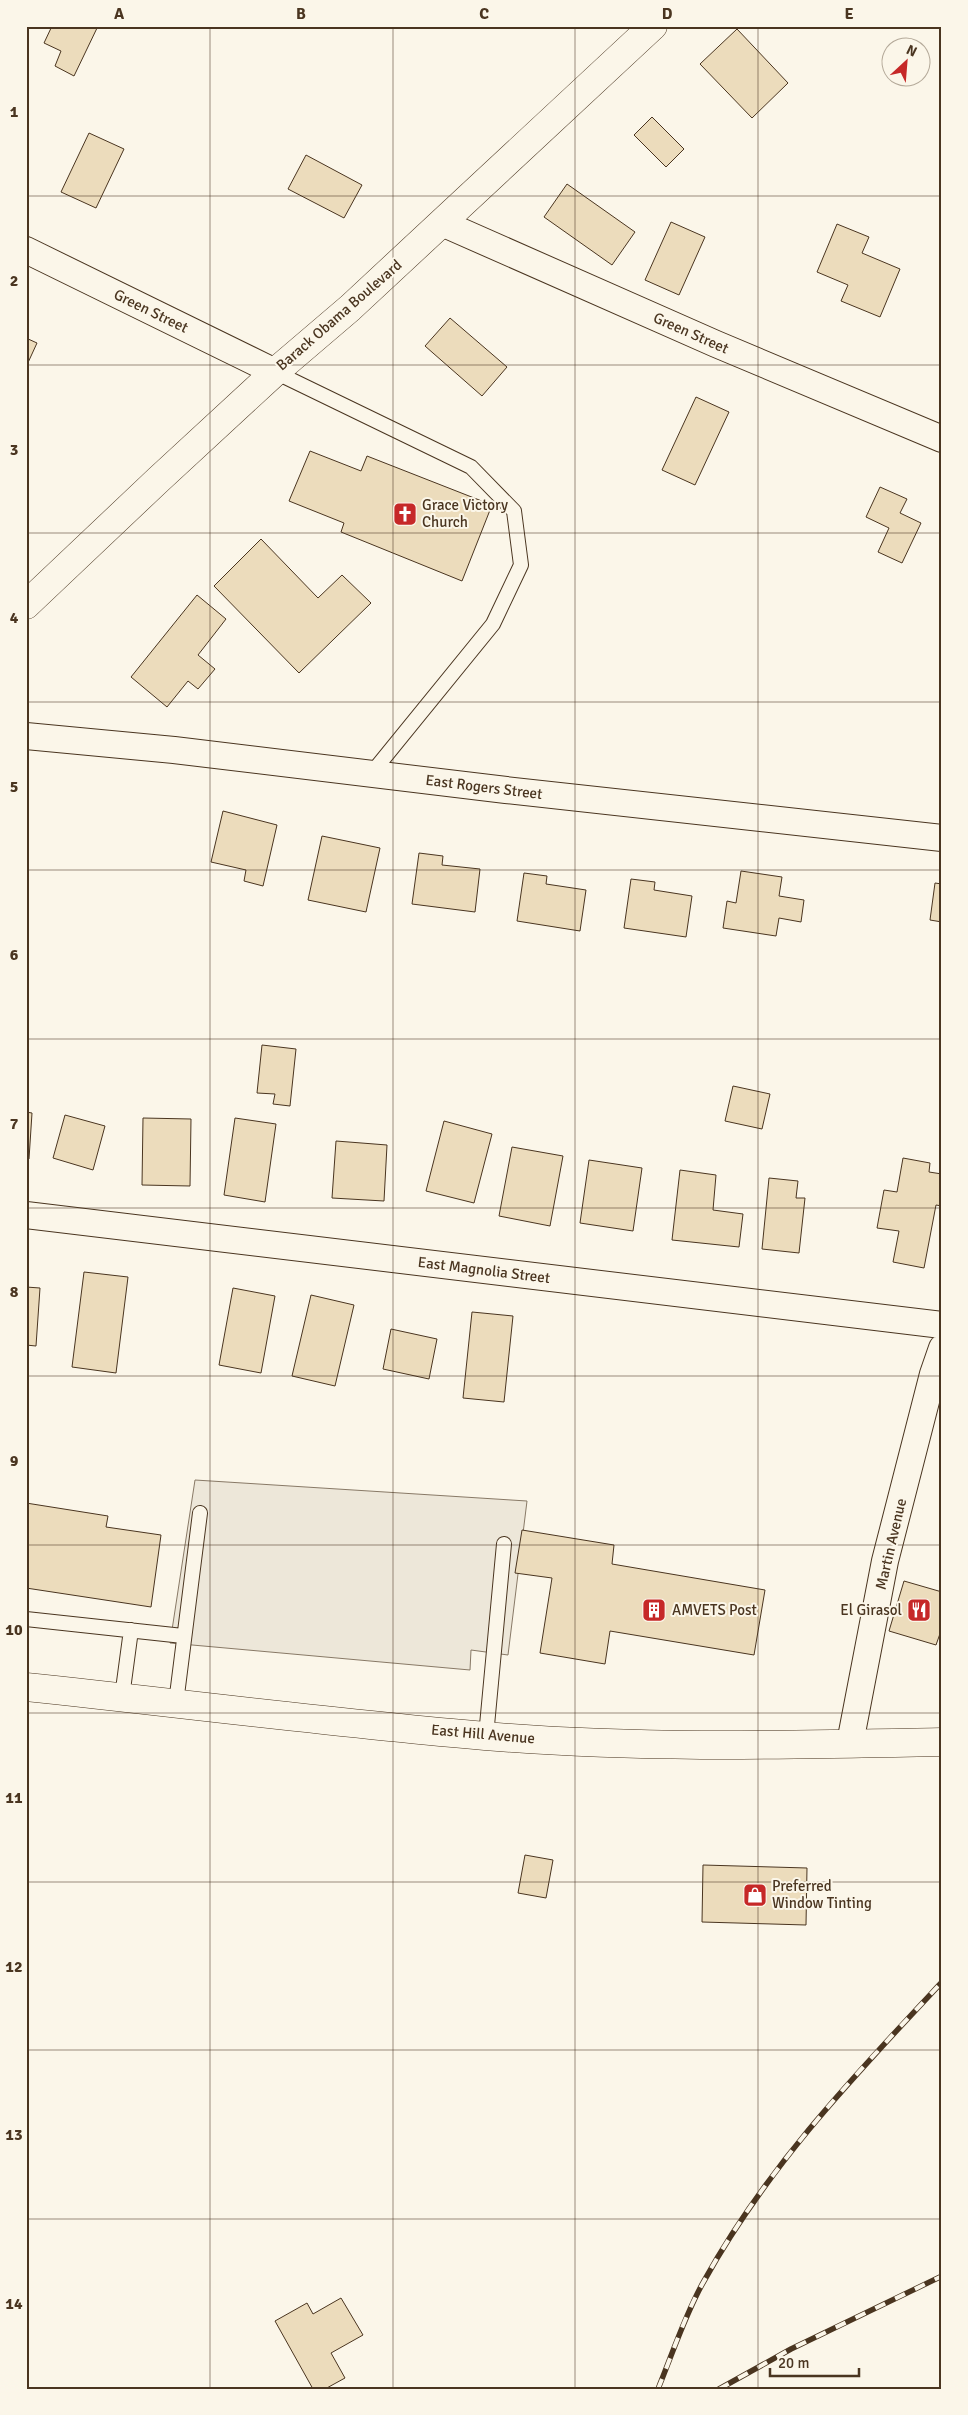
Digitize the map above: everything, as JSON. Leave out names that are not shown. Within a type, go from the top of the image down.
[{"type":"main road","name":"Barack Obama Boulevard","points":[[26,605],[158,480],[275,372],[350,308],[653,26]]},
{"type":"main road","name":"East Hill Avenue","points":[[26,1687],[486,1736],[607,1742],[942,1742]]},
{"type":"street","name":"Green Street","points":[[442,223],[716,344],[942,438]]},
{"type":"street","name":"Green Street","points":[[26,250],[275,372]]},
{"type":"street","name":"East Rogers Street","points":[[26,736],[174,750],[942,838]]},
{"type":"street","name":"East Magnolia Street","points":[[26,1215],[942,1325]]},
{"type":"street","name":"Martin Avenue","points":[[850,1743],[885,1561],[933,1374],[942,1348]]},
{"type":"lane","points":[[275,372],[471,468],[514,510],[520,565],[493,624],[371,774]]},
{"type":"lane","points":[[176,1703],[200,1513]]},
{"type":"lane","points":[[486,1736],[504,1544]]},
{"type":"lane","points":[[26,1619],[183,1636]]},
{"type":"lane","points":[[122,1697],[131,1630]]},
{"type":"shaded area","points":[[195,1480],[527,1501],[508,1655],[471,1650],[470,1670],[170,1643]]},
{"type":"building","points":[[52,26],[98,26],[74,76],[55,66],[61,51],[44,43]]},
{"type":"building","points":[[737,29],[788,83],[752,118],[700,64]]},
{"type":"building","points":[[652,117],[684,149],[666,167],[634,135]]},
{"type":"building","points":[[89,133],[124,149],[96,208],[61,192]]},
{"type":"building","points":[[306,155],[362,185],[344,218],[288,189]]},
{"type":"building","points":[[567,184],[635,232],[612,265],[544,217]]},
{"type":"building","points":[[671,222],[705,237],[679,295],[645,280]]},
{"type":"building","points":[[837,224],[869,237],[862,253],[900,269],[880,317],[841,301],[848,285],[817,272]]},
{"type":"building","points":[[450,318],[507,367],[482,396],[425,346]]},
{"type":"building","points":[[26,338],[37,343],[26,367]]},
{"type":"building","points":[[696,397],[729,412],[695,485],[662,470]]},
{"type":"building","name":"Grace Victory Church","points":[[310,451],[361,471],[367,456],[492,505],[462,581],[341,532],[344,523],[289,501]]},
{"type":"building","points":[[880,487],[907,499],[900,513],[921,523],[902,563],[878,552],[889,528],[866,517]]},
{"type":"building","points":[[261,539],[318,598],[342,575],[371,603],[299,673],[214,586]]},
{"type":"building","points":[[197,595],[226,619],[198,655],[215,669],[198,689],[188,681],[167,707],[131,677]]},
{"type":"building","points":[[223,811],[277,825],[263,886],[244,881],[246,870],[211,862]]},
{"type":"building","points":[[322,836],[380,848],[366,912],[308,900]]},
{"type":"building","points":[[419,853],[443,856],[442,865],[480,869],[475,912],[412,904]]},
{"type":"building","points":[[741,871],[782,877],[779,896],[804,900],[801,922],[779,918],[776,936],[723,928],[727,901],[736,903]]},
{"type":"building","points":[[524,873],[547,876],[546,884],[586,890],[580,931],[517,921]]},
{"type":"building","points":[[631,879],[655,882],[654,890],[692,896],[686,937],[624,928]]},
{"type":"building","points":[[935,883],[942,884],[942,922],[930,920]]},
{"type":"building","points":[[262,1045],[296,1049],[290,1106],[273,1104],[275,1094],[257,1093]]},
{"type":"building","points":[[733,1086],[770,1094],[762,1129],[725,1121]]},
{"type":"building","points":[[26,1112],[32,1113],[29,1159],[26,1158]]},
{"type":"building","points":[[65,1115],[105,1126],[93,1170],[53,1158]]},
{"type":"building","points":[[143,1118],[191,1119],[190,1186],[142,1185]]},
{"type":"building","points":[[235,1118],[276,1124],[265,1202],[224,1195]]},
{"type":"building","points":[[444,1121],[492,1134],[474,1203],[426,1191]]},
{"type":"building","points":[[336,1141],[387,1145],[384,1201],[332,1198]]},
{"type":"building","points":[[512,1147],[563,1156],[550,1226],[499,1216]]},
{"type":"building","points":[[903,1158],[930,1163],[929,1172],[942,1174],[942,1206],[936,1205],[924,1268],[893,1262],[899,1231],[877,1228],[884,1190],[897,1192]]},
{"type":"building","points":[[589,1160],[642,1168],[633,1231],[580,1223]]},
{"type":"building","points":[[680,1170],[716,1175],[713,1210],[743,1214],[739,1247],[672,1240]]},
{"type":"building","points":[[769,1178],[798,1181],[796,1198],[805,1198],[799,1253],[762,1249]]},
{"type":"building","points":[[84,1272],[128,1277],[116,1373],[72,1367]]},
{"type":"building","points":[[26,1287],[40,1288],[36,1346],[26,1345]]},
{"type":"building","points":[[233,1288],[275,1296],[261,1373],[219,1365]]},
{"type":"building","points":[[311,1295],[354,1305],[335,1386],[292,1376]]},
{"type":"building","points":[[472,1312],[513,1316],[504,1402],[463,1398]]},
{"type":"building","points":[[391,1329],[437,1339],[429,1379],[383,1369]]},
{"type":"building","points":[[26,1503],[108,1516],[106,1527],[161,1535],[151,1607],[26,1588]]},
{"type":"building","name":"AMVETS Post","points":[[522,1530],[614,1545],[612,1564],[765,1590],[754,1655],[610,1631],[605,1664],[540,1653],[552,1578],[515,1573]]},
{"type":"building","name":"El Girasol","points":[[904,1581],[942,1592],[942,1628],[936,1645],[889,1631]]},
{"type":"building","points":[[525,1855],[553,1860],[546,1898],[518,1893]]},
{"type":"building","name":"Preferred Window Tinting","points":[[703,1865],[807,1868],[806,1925],[702,1922]]},
{"type":"building","points":[[341,2298],[363,2335],[331,2353],[345,2378],[325,2389],[313,2389],[275,2321],[307,2303],[313,2314]]},
{"type":"railway","points":[[658,2389],[697,2293],[755,2199],[845,2088],[942,1982]]},
{"type":"railway","points":[[719,2389],[791,2349],[942,2276]]},
{"type":"place","name":"Grace Victory Church","points":[[405,514]]},
{"type":"place","name":"AMVETS Post","points":[[654,1610]]},
{"type":"place","name":"El Girasol","points":[[919,1610]]},
{"type":"place","name":"Preferred Window Tinting","points":[[755,1895]]}]
